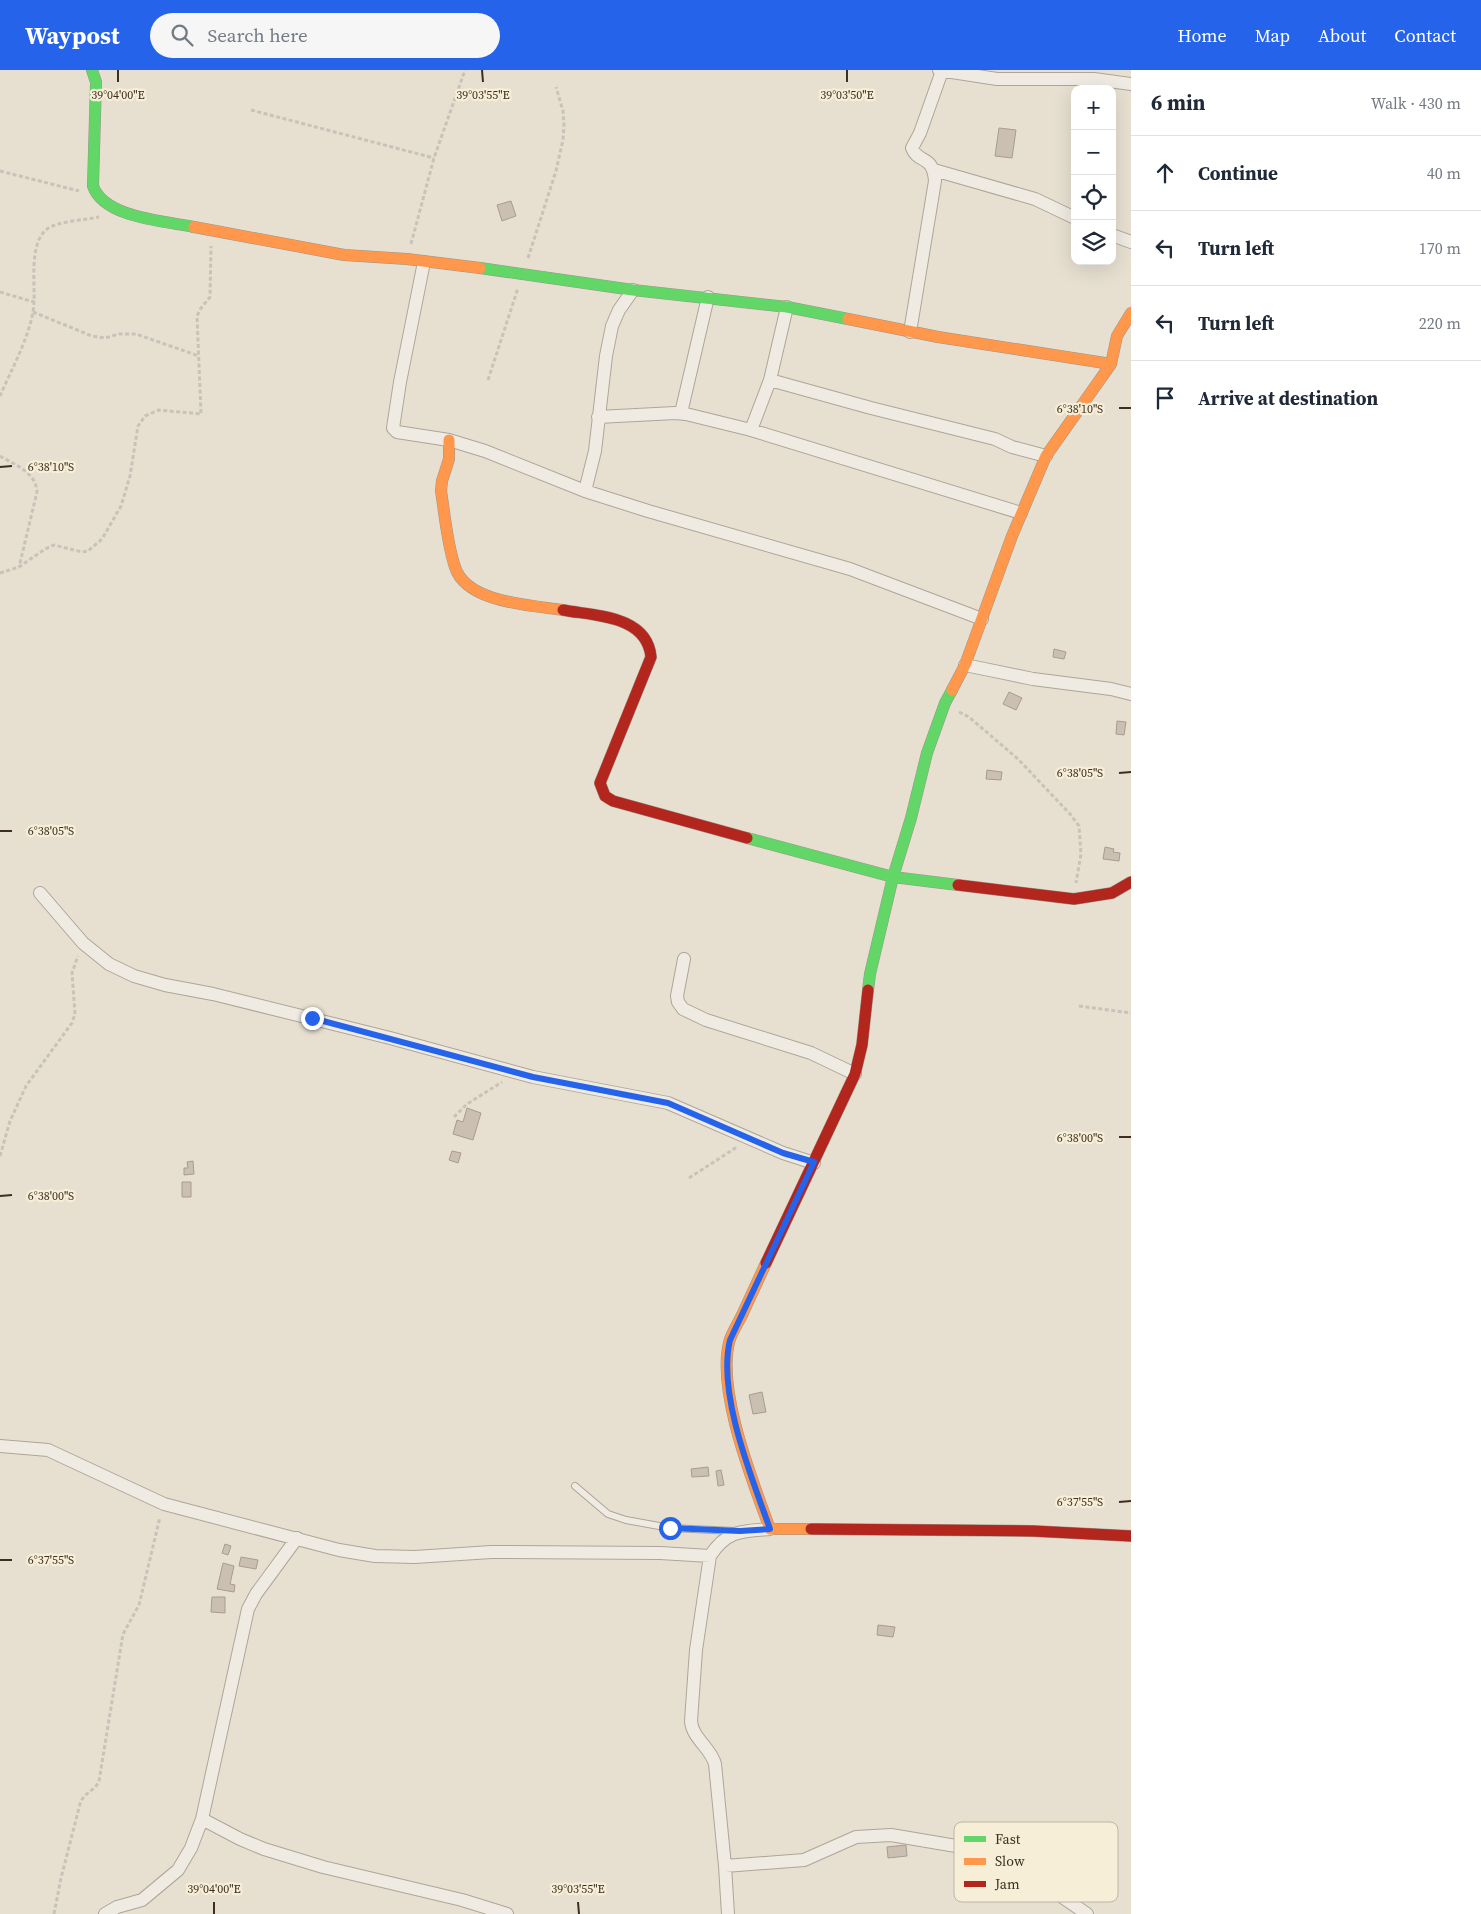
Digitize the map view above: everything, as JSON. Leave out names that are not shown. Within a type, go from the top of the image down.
[{"type":"street","points":[[92,70],[96,82],[93,186],[96,195],[122,213],[344,255],[523,273],[633,290],[787,307],[910,332],[1111,364]]},
{"type":"street","points":[[910,332],[935,181],[934,170],[929,163],[914,153],[912,148],[920,133],[941,70],[997,79],[1094,79],[1131,84]]},
{"type":"street","points":[[934,170],[1035,199],[1071,216]]},
{"type":"street","points":[[1116,236],[1131,242]]},
{"type":"street","points":[[424,262],[400,382],[393,428],[400,434],[449,440],[485,451],[530,470],[648,511],[850,569],[982,619]]},
{"type":"street","points":[[585,490],[595,452],[606,356],[612,326],[619,310],[633,290]]},
{"type":"street","points":[[681,413],[708,297]]},
{"type":"street","points":[[751,430],[770,380],[787,307]]},
{"type":"street","points":[[770,1529],[745,1460],[734,1419],[727,1371],[730,1340],[855,1074],[862,1045],[870,974],[893,877],[911,818],[927,753],[944,703],[965,665],[1021,513],[1046,456],[1111,364],[1117,336],[1131,313]]},
{"type":"street","points":[[770,380],[995,439],[1012,447],[1046,456]]},
{"type":"street","points":[[598,417],[681,413],[751,430],[1021,513]]},
{"type":"street","points":[[449,440],[449,459],[442,481],[442,497],[455,569],[468,587],[487,597],[623,621],[638,630],[650,644],[651,657],[600,783],[605,796],[614,801],[893,877],[1074,898],[1112,893],[1131,882]]},
{"type":"street","points":[[965,665],[1033,679],[1112,689],[1131,694]]},
{"type":"street","points":[[40,893],[84,943],[109,964],[134,976],[165,985],[213,994],[330,1022],[518,1072],[602,1091],[668,1103],[783,1153],[814,1162]]},
{"type":"street","points":[[684,959],[677,996],[678,1002],[683,1009],[706,1020],[811,1053],[855,1074]]},
{"type":"street","points":[[0,1446],[48,1450],[164,1504],[339,1550],[375,1556],[415,1557],[491,1552],[660,1553],[710,1556]]},
{"type":"street","points":[[728,1914],[714,1761],[693,1730],[691,1721],[696,1650],[710,1556],[722,1540],[740,1531],[770,1529],[1033,1531],[1131,1536]]},
{"type":"street","points":[[105,1914],[117,1907],[142,1900],[178,1870],[191,1848],[202,1819],[248,1610],[256,1594],[297,1538]]},
{"type":"street","points":[[202,1819],[264,1849],[314,1865],[462,1900],[507,1914]]},
{"type":"street","points":[[725,1866],[804,1860],[856,1837],[891,1835],[954,1846]]},
{"type":"street","points":[[1070,1902],[1087,1914]]},
{"type":"lane","points":[[575,1486],[608,1514],[626,1520],[670,1528],[740,1531]]},
{"type":"path","points":[[407,260],[434,158],[465,70]]},
{"type":"path","points":[[488,380],[556,171],[564,126],[563,111],[556,87]]},
{"type":"path","points":[[250,110],[434,158]]},
{"type":"path","points":[[0,171],[96,195]]},
{"type":"path","points":[[0,396],[33,312],[36,245],[47,229],[56,225],[122,213]]},
{"type":"path","points":[[0,574],[19,568],[50,546],[58,545],[85,552],[102,539],[121,506],[130,476],[138,426],[144,416],[159,410],[201,414],[197,316],[210,296],[210,249],[220,231]]},
{"type":"path","points":[[0,292],[34,302]]},
{"type":"path","points":[[33,312],[92,336],[105,338],[119,334],[136,334],[199,356]]},
{"type":"path","points":[[0,456],[30,474],[36,485],[37,492],[19,568]]},
{"type":"path","points":[[944,703],[969,717],[1018,759],[1079,826],[1080,854],[1074,898]]},
{"type":"path","points":[[0,1156],[10,1121],[26,1086],[72,1023],[75,1014],[72,972],[84,943]]},
{"type":"path","points":[[1079,1006],[1131,1013]]},
{"type":"path","points":[[454,1117],[467,1104],[518,1072]]},
{"type":"path","points":[[689,1178],[751,1138]]},
{"type":"path","points":[[54,1914],[60,1878],[80,1804],[83,1797],[96,1788],[99,1781],[123,1634],[139,1606],[164,1504]]},
{"type":"building","points":[[999,128],[1016,130],[1012,158],[995,156]]},
{"type":"building","points":[[511,201],[516,216],[502,221],[497,205]]},
{"type":"building","points":[[1054,649],[1066,652],[1064,659],[1053,657]]},
{"type":"building","points":[[1009,692],[1022,698],[1016,710],[1003,704]]},
{"type":"building","points":[[1117,721],[1126,722],[1124,735],[1116,734]]},
{"type":"building","points":[[987,770],[1002,772],[1001,780],[986,779]]},
{"type":"building","points":[[1105,847],[1114,849],[1113,852],[1120,853],[1119,861],[1103,859]]},
{"type":"building","points":[[467,1108],[481,1113],[473,1140],[453,1134],[457,1120],[463,1122]]},
{"type":"building","points":[[452,1151],[461,1153],[458,1163],[449,1160]]},
{"type":"building","points":[[193,1161],[194,1174],[184,1175],[184,1168],[188,1168],[187,1162]]},
{"type":"building","points":[[182,1182],[191,1182],[191,1197],[182,1197]]},
{"type":"building","points":[[762,1392],[766,1412],[753,1414],[749,1395]]},
{"type":"building","points":[[708,1467],[709,1476],[692,1477],[691,1469]]},
{"type":"building","points":[[721,1470],[724,1485],[718,1486],[716,1471]]},
{"type":"building","points":[[225,1544],[231,1546],[228,1555],[222,1553]]},
{"type":"building","points":[[241,1557],[258,1560],[256,1569],[239,1566]]},
{"type":"building","points":[[223,1563],[234,1566],[230,1584],[235,1585],[234,1592],[217,1589]]},
{"type":"building","points":[[212,1597],[225,1597],[225,1613],[211,1612]]},
{"type":"building","points":[[878,1625],[895,1627],[893,1637],[877,1635]]},
{"type":"building","points":[[906,1845],[907,1856],[888,1858],[887,1847]]},
{"type":"traffic: fast","points":[[92,70],[96,82],[93,186],[99,197],[109,205],[137,216],[194,227]]},
{"type":"traffic: fast","points":[[480,268],[633,290],[787,307],[848,319]]},
{"type":"traffic: fast","points":[[868,990],[870,974],[893,877],[911,818],[927,753],[945,703],[952,690]]},
{"type":"traffic: fast","points":[[747,838],[893,877],[958,885]]},
{"type":"traffic: slow","points":[[194,227],[344,255],[407,259],[480,268]]},
{"type":"traffic: slow","points":[[952,690],[965,665],[1012,536],[1046,456],[1111,364],[1117,336],[1131,313]]},
{"type":"traffic: slow","points":[[848,319],[938,337],[1111,364]]},
{"type":"traffic: slow","points":[[449,440],[449,459],[441,491],[450,549],[455,567],[461,579],[472,588],[501,600],[563,610]]},
{"type":"traffic: slow","points":[[766,1263],[730,1339],[727,1359],[732,1408],[746,1461],[770,1529],[811,1529]]},
{"type":"traffic: jam","points":[[563,610],[603,616],[630,625],[640,633],[647,643],[651,657],[600,783],[605,796],[613,801],[747,838]]},
{"type":"traffic: jam","points":[[958,885],[1074,899],[1112,893],[1131,882]]},
{"type":"traffic: jam","points":[[766,1263],[855,1074],[862,1045],[868,990]]},
{"type":"traffic: jam","points":[[811,1529],[1033,1531],[1131,1536]]},
{"type":"route","points":[[312,1018],[533,1077],[668,1103],[751,1138],[767,1147],[814,1162],[730,1340],[728,1351],[727,1371],[734,1419],[745,1460],[770,1529],[740,1531],[670,1528]]}]
